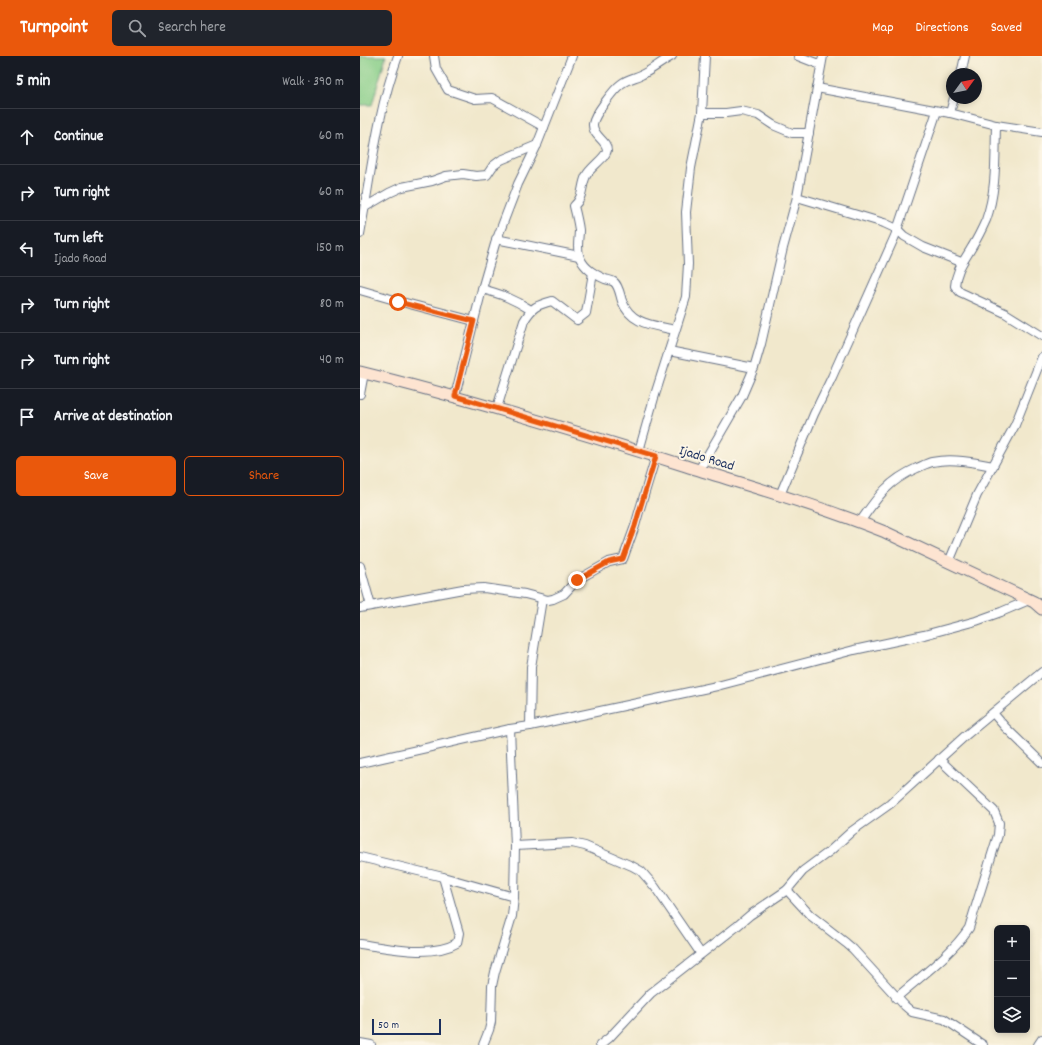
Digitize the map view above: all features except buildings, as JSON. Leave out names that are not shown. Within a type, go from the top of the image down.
[{"type":"street","points":[[360,234],[381,112],[389,80],[398,56]]},
{"type":"street","points":[[434,56],[436,69],[448,90],[475,99],[492,98],[544,127]]},
{"type":"street","points":[[455,396],[496,239],[518,184],[537,145],[572,56]]},
{"type":"street","points":[[672,56],[650,70],[622,83],[609,96],[593,122],[593,129],[597,136],[605,143],[607,149],[604,156],[590,169],[585,178],[583,190],[578,203],[574,206],[579,232],[579,256],[585,266],[593,273],[614,282],[617,286],[622,302],[633,318],[639,321],[675,330]]},
{"type":"street","points":[[639,451],[686,297],[688,264],[686,212],[691,168],[702,113],[705,56]]},
{"type":"street","points":[[798,56],[821,66]]},
{"type":"street","points":[[699,470],[742,396],[754,368],[797,197],[823,56]]},
{"type":"street","points":[[962,68],[965,56]]},
{"type":"street","points":[[817,88],[937,111],[996,125],[1042,132]]},
{"type":"street","points":[[950,114],[952,104]]},
{"type":"street","points":[[702,113],[726,113],[741,111],[758,115],[773,125],[792,133],[809,133]]},
{"type":"street","points":[[780,495],[814,414],[892,245],[937,111]]},
{"type":"street","points":[[996,125],[993,191],[986,219],[962,262],[955,278],[955,286],[960,292],[1005,313],[1042,336]]},
{"type":"street","points":[[365,207],[402,187],[432,181],[446,176],[463,174],[476,176],[487,175],[493,166],[501,160],[537,145]]},
{"type":"street","points":[[797,197],[876,221],[897,229],[904,236],[923,247],[962,262]]},
{"type":"street","points":[[496,239],[579,256]]},
{"type":"street","points":[[497,408],[523,326],[531,310],[540,304],[552,301],[577,320],[586,314],[593,273]]},
{"type":"street","points":[[482,289],[508,296],[531,310]]},
{"type":"street","points":[[360,290],[398,302],[474,321]]},
{"type":"street","points":[[669,351],[754,368]]},
{"type":"street","points":[[949,562],[977,495],[1015,425],[1042,357]]},
{"type":"street","points":[[360,394],[362,372]]},
{"type":"street","name":"Ijado Road","points":[[362,372],[497,408],[656,456],[860,522],[885,532],[1037,603]]},
{"type":"street","points":[[360,608],[463,589],[484,588],[525,594],[548,600],[564,594],[577,580],[609,562],[623,559],[635,526],[656,456]]},
{"type":"street","points":[[860,522],[877,498],[888,486],[906,473],[930,462],[973,462],[993,466]]},
{"type":"street","points":[[360,566],[371,606]]},
{"type":"street","points":[[530,726],[531,667],[542,599]]},
{"type":"street","points":[[360,763],[510,729],[717,686],[854,650],[924,635],[1037,603]]},
{"type":"street","points":[[600,1045],[609,1038],[651,993],[750,915],[787,890],[803,871],[830,851],[852,831],[890,804],[939,759],[1042,672]]},
{"type":"street","points":[[993,713],[1005,727],[1042,763]]},
{"type":"street","points":[[483,1045],[491,1022],[492,986],[512,916],[514,897],[515,846],[510,729]]},
{"type":"street","points":[[896,998],[962,939],[969,928],[998,835],[999,823],[994,811],[939,759]]},
{"type":"street","points":[[515,846],[578,844],[641,871],[655,887],[701,954]]},
{"type":"street","points":[[360,857],[443,877],[514,897]]},
{"type":"street","points":[[360,944],[421,951],[449,948],[457,943],[459,933],[443,877]]},
{"type":"street","points":[[787,890],[810,915],[853,949],[896,998],[912,1012],[944,1018],[983,1045]]},
{"type":"street","points":[[1038,1045],[1042,1039]]},
{"type":"street","points":[[360,1043],[371,1045]]},
{"type":"green space","points":[[360,56],[386,56],[372,105],[360,105]]},
{"type":"route","points":[[398,302],[474,321],[455,396],[656,456],[625,556],[623,559],[609,562],[577,580]]}]
